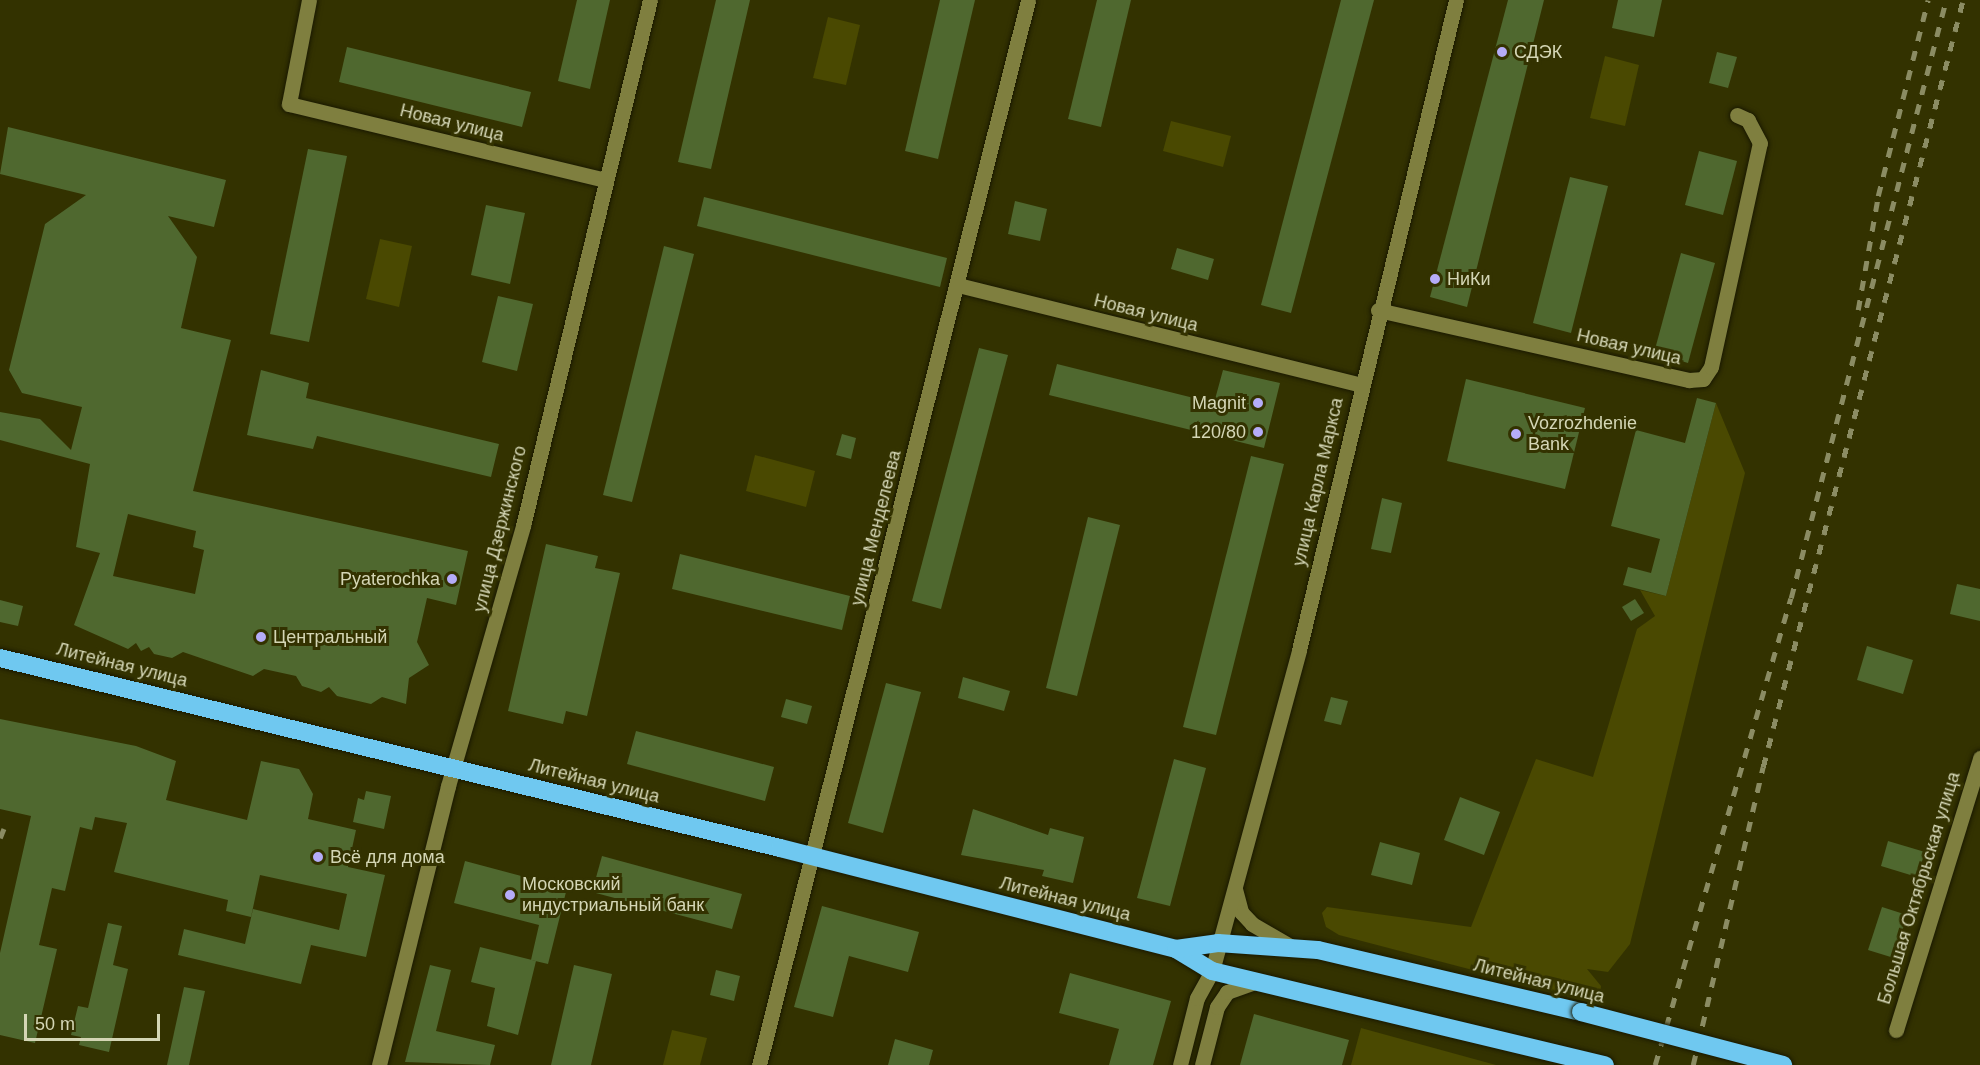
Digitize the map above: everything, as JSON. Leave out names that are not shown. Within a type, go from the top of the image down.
[{"type":"highway","name":"Литейная улица","points":[[0,658],[814,857],[1176,949],[1212,971],[1312,992],[1605,1065]]},
{"type":"highway","name":"Литейная улица","points":[[1176,949],[1218,943],[1290,946],[1318,950],[1783,1065]]},
{"type":"street","name":"Новая улица","points":[[309,0],[289,104],[606,180]]},
{"type":"street","name":"улица Дзержинского","points":[[380,1065],[454,768],[523,526],[650,0]]},
{"type":"street","name":"улица Менделеева","points":[[759,1065],[814,857],[1028,0]]},
{"type":"street","name":"улица Карла Маркса","points":[[1180,1065],[1197,998],[1212,971],[1299,650],[1378,310],[1456,0]]},
{"type":"street","name":"Новая улица","points":[[1378,310],[1689,380],[1703,379],[1711,367],[1760,143],[1748,120],[1737,115]]},
{"type":"street","name":"Новая улица","points":[[958,285],[1361,385]]},
{"type":"street","name":"Большая Октябрьская улица","points":[[1896,1030],[1980,758]]},
{"type":"street","points":[[1235,885],[1241,912],[1252,924],[1290,946]]},
{"type":"street","name":"улица Карла Маркса","points":[[1202,1065],[1217,1007],[1212,971]]},
{"type":"street","points":[[1217,1007],[1240,984],[1262,981]]},
{"type":"shaded area","points":[[828,17],[860,25],[846,85],[813,78]]},
{"type":"shaded area","points":[[1605,56],[1639,65],[1625,126],[1590,118]]},
{"type":"shaded area","points":[[1171,121],[1231,136],[1223,167],[1163,151]]},
{"type":"shaded area","points":[[380,239],[412,246],[399,307],[366,299]]},
{"type":"shaded area","points":[[1716,403],[1745,473],[1630,944],[1608,972],[1587,969],[1601,986],[1599,1003],[1339,935],[1326,927],[1322,913],[1327,907],[1471,927],[1536,759],[1593,777],[1637,629],[1655,616],[1640,590],[1666,596]]},
{"type":"shaded area","points":[[755,455],[815,471],[806,507],[746,491]]},
{"type":"shaded area","points":[[1361,1028],[1496,1065],[1351,1065]]},
{"type":"shaded area","points":[[672,1030],[707,1038],[700,1065],[663,1065]]},
{"type":"building","points":[[577,0],[610,0],[590,89],[558,81]]},
{"type":"building","points":[[716,0],[750,0],[711,169],[678,162]]},
{"type":"building","points":[[940,0],[975,0],[938,159],[905,151]]},
{"type":"building","points":[[1097,0],[1131,0],[1101,127],[1068,119]]},
{"type":"building","points":[[1341,0],[1374,0],[1291,313],[1261,305]]},
{"type":"building","points":[[1508,0],[1544,0],[1467,307],[1430,297]]},
{"type":"building","points":[[1618,0],[1662,0],[1654,37],[1612,28]]},
{"type":"building","points":[[347,47],[531,92],[522,127],[339,82]]},
{"type":"building","points":[[1717,52],[1737,57],[1728,88],[1709,83]]},
{"type":"building","points":[[8,127],[226,180],[214,227],[168,216],[197,257],[181,328],[231,340],[193,491],[468,551],[456,605],[427,598],[417,642],[429,665],[409,678],[406,704],[382,697],[371,704],[337,696],[329,687],[321,692],[302,686],[296,676],[264,669],[253,676],[183,652],[172,658],[154,654],[149,647],[141,651],[136,643],[128,649],[74,625],[100,553],[76,547],[90,464],[0,440],[0,412],[40,419],[71,450],[82,407],[22,393],[9,370],[45,224],[86,195],[0,174]],"holes":[[[128,514],[196,531],[193,547],[204,550],[195,594],[113,576]]]},
{"type":"building","points":[[308,149],[347,156],[309,342],[270,334]]},
{"type":"building","points":[[1699,151],[1737,161],[1723,215],[1685,205]]},
{"type":"building","points":[[1570,177],[1608,186],[1571,333],[1533,323]]},
{"type":"building","points":[[704,197],[947,258],[940,287],[697,226]]},
{"type":"building","points":[[1015,201],[1047,209],[1040,241],[1008,234]]},
{"type":"building","points":[[486,205],[525,213],[510,284],[471,275]]},
{"type":"building","points":[[664,246],[694,254],[632,502],[603,495]]},
{"type":"building","points":[[1177,248],[1214,259],[1208,280],[1171,269]]},
{"type":"building","points":[[1681,253],[1715,263],[1688,363],[1654,353]]},
{"type":"building","points":[[498,296],[533,304],[517,371],[482,362]]},
{"type":"building","points":[[979,348],[1008,355],[941,609],[912,601]]},
{"type":"building","points":[[1057,364],[1214,403],[1223,370],[1280,383],[1264,448],[1049,395]]},
{"type":"building","points":[[261,370],[309,383],[306,398],[499,444],[491,477],[317,436],[313,449],[247,435]]},
{"type":"building","name":"Vozrozhdenie Bank","points":[[1466,379],[1585,408],[1565,489],[1447,461]]},
{"type":"building","points":[[1697,398],[1716,403],[1666,596],[1623,585],[1628,567],[1651,573],[1660,539],[1611,526],[1636,430],[1685,443]]},
{"type":"building","points":[[842,434],[856,438],[851,459],[836,455]]},
{"type":"building","points":[[1251,456],[1284,464],[1216,735],[1183,727]]},
{"type":"building","points":[[1382,498],[1402,503],[1391,553],[1371,549]]},
{"type":"building","points":[[1088,517],[1120,525],[1077,696],[1046,688]]},
{"type":"building","points":[[546,544],[598,556],[595,568],[620,573],[587,716],[566,711],[563,724],[508,711]]},
{"type":"building","points":[[680,554],[850,596],[842,630],[672,589]]},
{"type":"building","points":[[1957,584],[1980,589],[1980,621],[1950,614]]},
{"type":"building","points":[[1635,599],[1644,613],[1631,621],[1622,607]]},
{"type":"building","points":[[0,600],[23,606],[18,626],[0,622]]},
{"type":"building","points":[[1867,646],[1913,660],[1903,694],[1857,680]]},
{"type":"building","points":[[963,677],[1010,691],[1004,711],[958,698]]},
{"type":"building","points":[[886,683],[921,692],[883,833],[848,823]]},
{"type":"building","points":[[1331,697],[1348,701],[1341,725],[1324,721]]},
{"type":"building","points":[[786,699],[812,706],[807,724],[781,717]]},
{"type":"building","points":[[0,719],[136,746],[176,761],[166,800],[247,820],[261,761],[299,769],[313,794],[308,819],[356,830],[348,867],[385,875],[366,957],[311,945],[301,984],[178,955],[184,929],[245,944],[253,909],[339,930],[347,894],[260,875],[251,917],[226,911],[228,900],[114,872],[127,823],[95,817],[92,830],[80,827],[65,891],[52,888],[39,945],[57,949],[35,1043],[0,1035],[0,953],[31,816],[0,809]]},
{"type":"building","points":[[636,731],[774,767],[765,801],[627,764]]},
{"type":"building","points":[[1174,759],[1206,768],[1170,906],[1137,898]]},
{"type":"building","points":[[366,791],[391,796],[384,829],[353,822],[358,798],[364,800]]},
{"type":"building","points":[[1460,797],[1500,812],[1484,855],[1444,840]]},
{"type":"building","points":[[973,809],[1048,835],[1050,828],[1084,837],[1073,883],[1042,876],[1044,870],[961,855]]},
{"type":"building","points":[[1888,841],[1925,852],[1917,877],[1881,866]]},
{"type":"building","points":[[1380,842],[1420,853],[1412,885],[1371,875]]},
{"type":"building","points":[[602,856],[742,894],[732,929],[592,892]]},
{"type":"building","name":"Московский индустриальный банк","points":[[465,861],[567,888],[548,964],[531,960],[539,925],[454,903]]},
{"type":"building","points":[[822,906],[919,932],[908,972],[849,956],[833,1017],[794,1007]]},
{"type":"building","points":[[1882,907],[1907,915],[1894,958],[1868,950]]},
{"type":"building","points":[[108,923],[122,926],[113,965],[128,969],[109,1052],[79,1045],[81,1037],[71,1035],[78,1006],[88,1008]]},
{"type":"building","points":[[480,947],[536,961],[518,1035],[487,1026],[495,988],[471,982]]},
{"type":"building","points":[[430,965],[451,970],[436,1031],[495,1045],[490,1065],[405,1062]]},
{"type":"building","points":[[574,965],[612,974],[591,1065],[551,1065]]},
{"type":"building","points":[[716,970],[740,976],[734,1001],[710,995]]},
{"type":"building","points":[[1070,973],[1171,1001],[1153,1065],[1109,1065],[1119,1029],[1059,1013]]},
{"type":"building","points":[[184,987],[205,991],[189,1065],[167,1065]]},
{"type":"building","points":[[1254,1014],[1349,1040],[1342,1065],[1240,1065]]},
{"type":"building","points":[[895,1039],[933,1050],[929,1065],[888,1065]]},
{"type":"railway","points":[[1858,310],[1878,196],[1928,0]]},
{"type":"railway","points":[[1655,1065],[1791,598],[1946,0]]},
{"type":"railway","points":[[1693,1065],[1763,767],[1963,0]]},
{"type":"railway","points":[[0,838],[7,821]]},
{"type":"place","name":"СДЭК","points":[[1502,52]]},
{"type":"place","name":"НиКи","points":[[1435,279]]},
{"type":"place","name":"Magnit","points":[[1258,403]]},
{"type":"place","name":"120/80","points":[[1258,432]]},
{"type":"place","name":"Vozrozhdenie Bank","points":[[1516,434]]},
{"type":"place","name":"Pyaterochka","points":[[452,579]]},
{"type":"place","name":"Центральный","points":[[261,637]]},
{"type":"place","name":"Всё для дома","points":[[318,857]]},
{"type":"place","name":"Московский индустриальный банк","points":[[510,895]]}]
